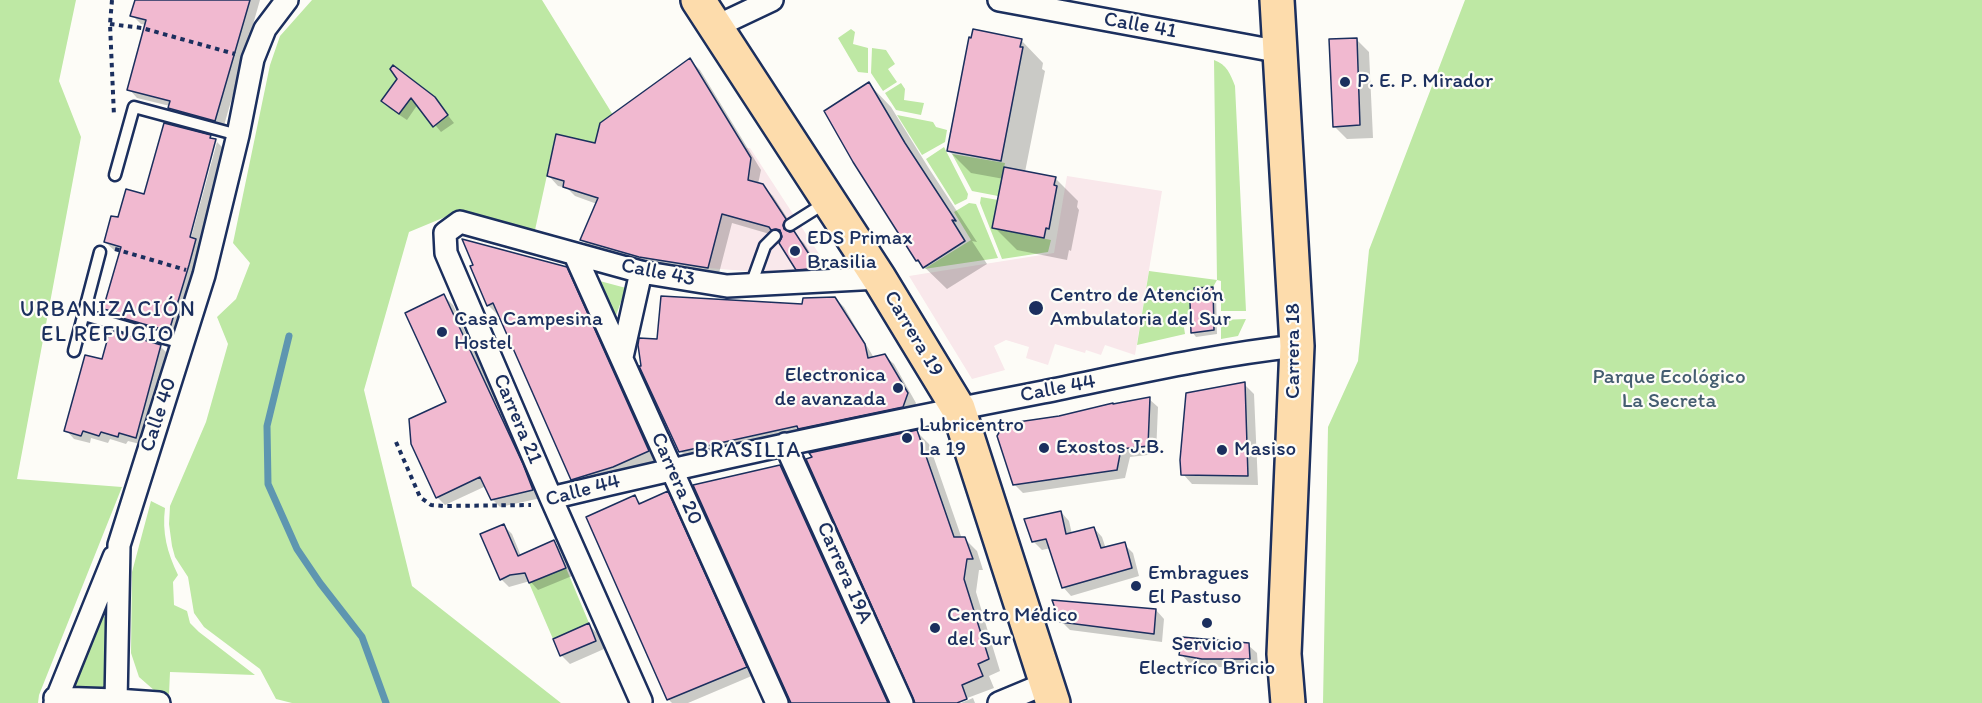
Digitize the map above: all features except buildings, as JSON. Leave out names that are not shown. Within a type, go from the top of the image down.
[{"type":"main road","name":"Carrera 18","points":[[1277,0],[1297,346],[1284,654],[1288,703]]},
{"type":"main road","name":"Carrera 19","points":[[706,14],[879,278],[958,408],[1050,693]]},
{"type":"street","name":"Calle 40","points":[[116,701],[118,545],[204,275],[238,135],[253,59],[265,29],[287,0]]},
{"type":"street","points":[[706,14],[772,0]]},
{"type":"street","name":"Calle 41","points":[[999,0],[1281,52]]},
{"type":"street","name":"Calle 43","points":[[445,233],[460,222],[641,272],[727,286],[879,278]]},
{"type":"street","name":"Carrera 21","points":[[445,233],[446,253],[641,700]]},
{"type":"street","name":"Carrera 20","points":[[575,255],[777,703]]},
{"type":"street","points":[[622,357],[641,272]]},
{"type":"street","name":"Calle 44","points":[[551,498],[785,444],[958,408],[1239,353],[1297,346]]},
{"type":"street","name":"Carrera 19A","points":[[785,444],[902,703]]},
{"type":"street","points":[[118,545],[55,701],[159,703]]},
{"type":"street","points":[[999,703],[1050,693]]},
{"type":"lane","points":[[115,176],[134,107],[238,135]]},
{"type":"lane","points":[[790,225],[829,201]]},
{"type":"lane","points":[[751,285],[765,246],[775,236]]},
{"type":"lane","points":[[74,351],[100,252]]},
{"type":"lane","points":[[84,315],[182,343]]},
{"type":"path","points":[[112,0],[110,24],[114,120],[124,142]]},
{"type":"path","points":[[110,24],[142,28],[253,59]]},
{"type":"path","points":[[100,252],[113,249],[204,275]]},
{"type":"path","name":"Calle 44","points":[[396,442],[420,497],[431,505],[533,505],[551,498]]},
{"type":"shaded area","points":[[745,148],[750,148],[825,263],[814,272],[817,277],[708,268],[735,165]]},
{"type":"shaded area","name":"Centro de Atención Ambulatoria del Sur","points":[[1067,176],[1162,191],[1135,355],[1105,345],[1101,355],[1055,344],[1048,365],[1026,358],[1029,347],[1006,340],[994,346],[1005,370],[972,379],[909,276],[1054,253]]},
{"type":"green space","points":[[0,0],[76,0],[59,81],[81,137],[17,479],[122,487],[39,695],[38,703],[0,703]]},
{"type":"green space","points":[[312,0],[542,0],[613,115],[600,123],[595,144],[556,134],[535,230],[462,210],[409,232],[364,390],[412,586],[561,703],[292,703],[276,699],[260,669],[204,627],[194,613],[188,577],[175,557],[172,546],[169,524],[170,506],[206,422],[228,344],[217,317],[236,299],[250,263],[233,243],[270,65],[280,36]]},
{"type":"green space","name":"Parque Ecológico La Secreta","points":[[1465,0],[1982,0],[1982,703],[1323,703],[1328,427],[1358,361],[1369,250]]},
{"type":"green space","points":[[851,29],[855,32],[853,44],[868,48],[868,73],[858,72],[838,38]]},
{"type":"green space","points":[[872,48],[886,50],[895,64],[888,69],[897,82],[883,91],[871,73]]},
{"type":"green space","points":[[1214,60],[1228,70],[1235,86],[1246,311],[1221,311],[1221,281],[1217,280]]},
{"type":"green space","points":[[901,83],[905,89],[904,100],[924,103],[921,115],[896,110],[885,93]]},
{"type":"green space","points":[[897,115],[933,122],[936,127],[947,130],[945,142],[922,155]]},
{"type":"green space","points":[[944,147],[968,194],[967,199],[955,205],[926,159]]},
{"type":"green space","points":[[952,154],[1005,163],[998,196],[972,191]]},
{"type":"green space","points":[[981,197],[998,200],[992,228],[1051,240],[1048,252],[1002,259],[980,203]]},
{"type":"green space","points":[[969,203],[976,204],[998,258],[924,269],[971,240],[954,212]]},
{"type":"green space","points":[[1149,271],[1217,280],[1213,287],[1194,288],[1195,301],[1190,302],[1191,320],[1183,321],[1185,334],[1137,345]]},
{"type":"green space","points":[[596,280],[626,288],[615,318]]},
{"type":"green space","points":[[1246,319],[1238,336],[1221,339],[1221,320]]},
{"type":"green space","points":[[151,501],[165,508],[166,542],[178,575],[173,582],[174,605],[187,611],[190,623],[199,632],[255,675],[170,672],[169,694],[155,691],[139,677],[131,653],[132,572]]},
{"type":"green space","points":[[566,568],[589,623],[553,639],[529,583]]},
{"type":"green space","points":[[102,616],[108,617],[106,686],[102,691],[73,690],[70,683]]},
{"type":"waterway","points":[[289,336],[267,426],[268,484],[297,549],[362,637],[386,703]]},
{"type":"place","name":"P. E. P. Mirador","points":[[1345,82]]},
{"type":"place","name":"EDS Primax Brasilia","points":[[795,251]]},
{"type":"place","name":"Centro de Atención Ambulatoria del Sur","points":[[1036,308]]},
{"type":"place","name":"Casa Campesina Hostel","points":[[442,332]]},
{"type":"place","name":"Electronica de avanzada","points":[[898,388]]},
{"type":"place","name":"Lubricentro La 19","points":[[907,438]]},
{"type":"place","name":"Exostos J.B.","points":[[1044,448]]},
{"type":"place","name":"Masiso","points":[[1222,450]]},
{"type":"place","name":"Embragues El Pastuso","points":[[1136,586]]},
{"type":"place","name":"Servicio Electríco Bricio","points":[[1207,623]]},
{"type":"place","name":"Centro Médico del Sur","points":[[935,628]]},
{"type":"district","name":"URBANIZACIÓN EL REFUGIO","points":[[108,322]]},
{"type":"district","name":"BRASILIA","points":[[748,451]]}]
